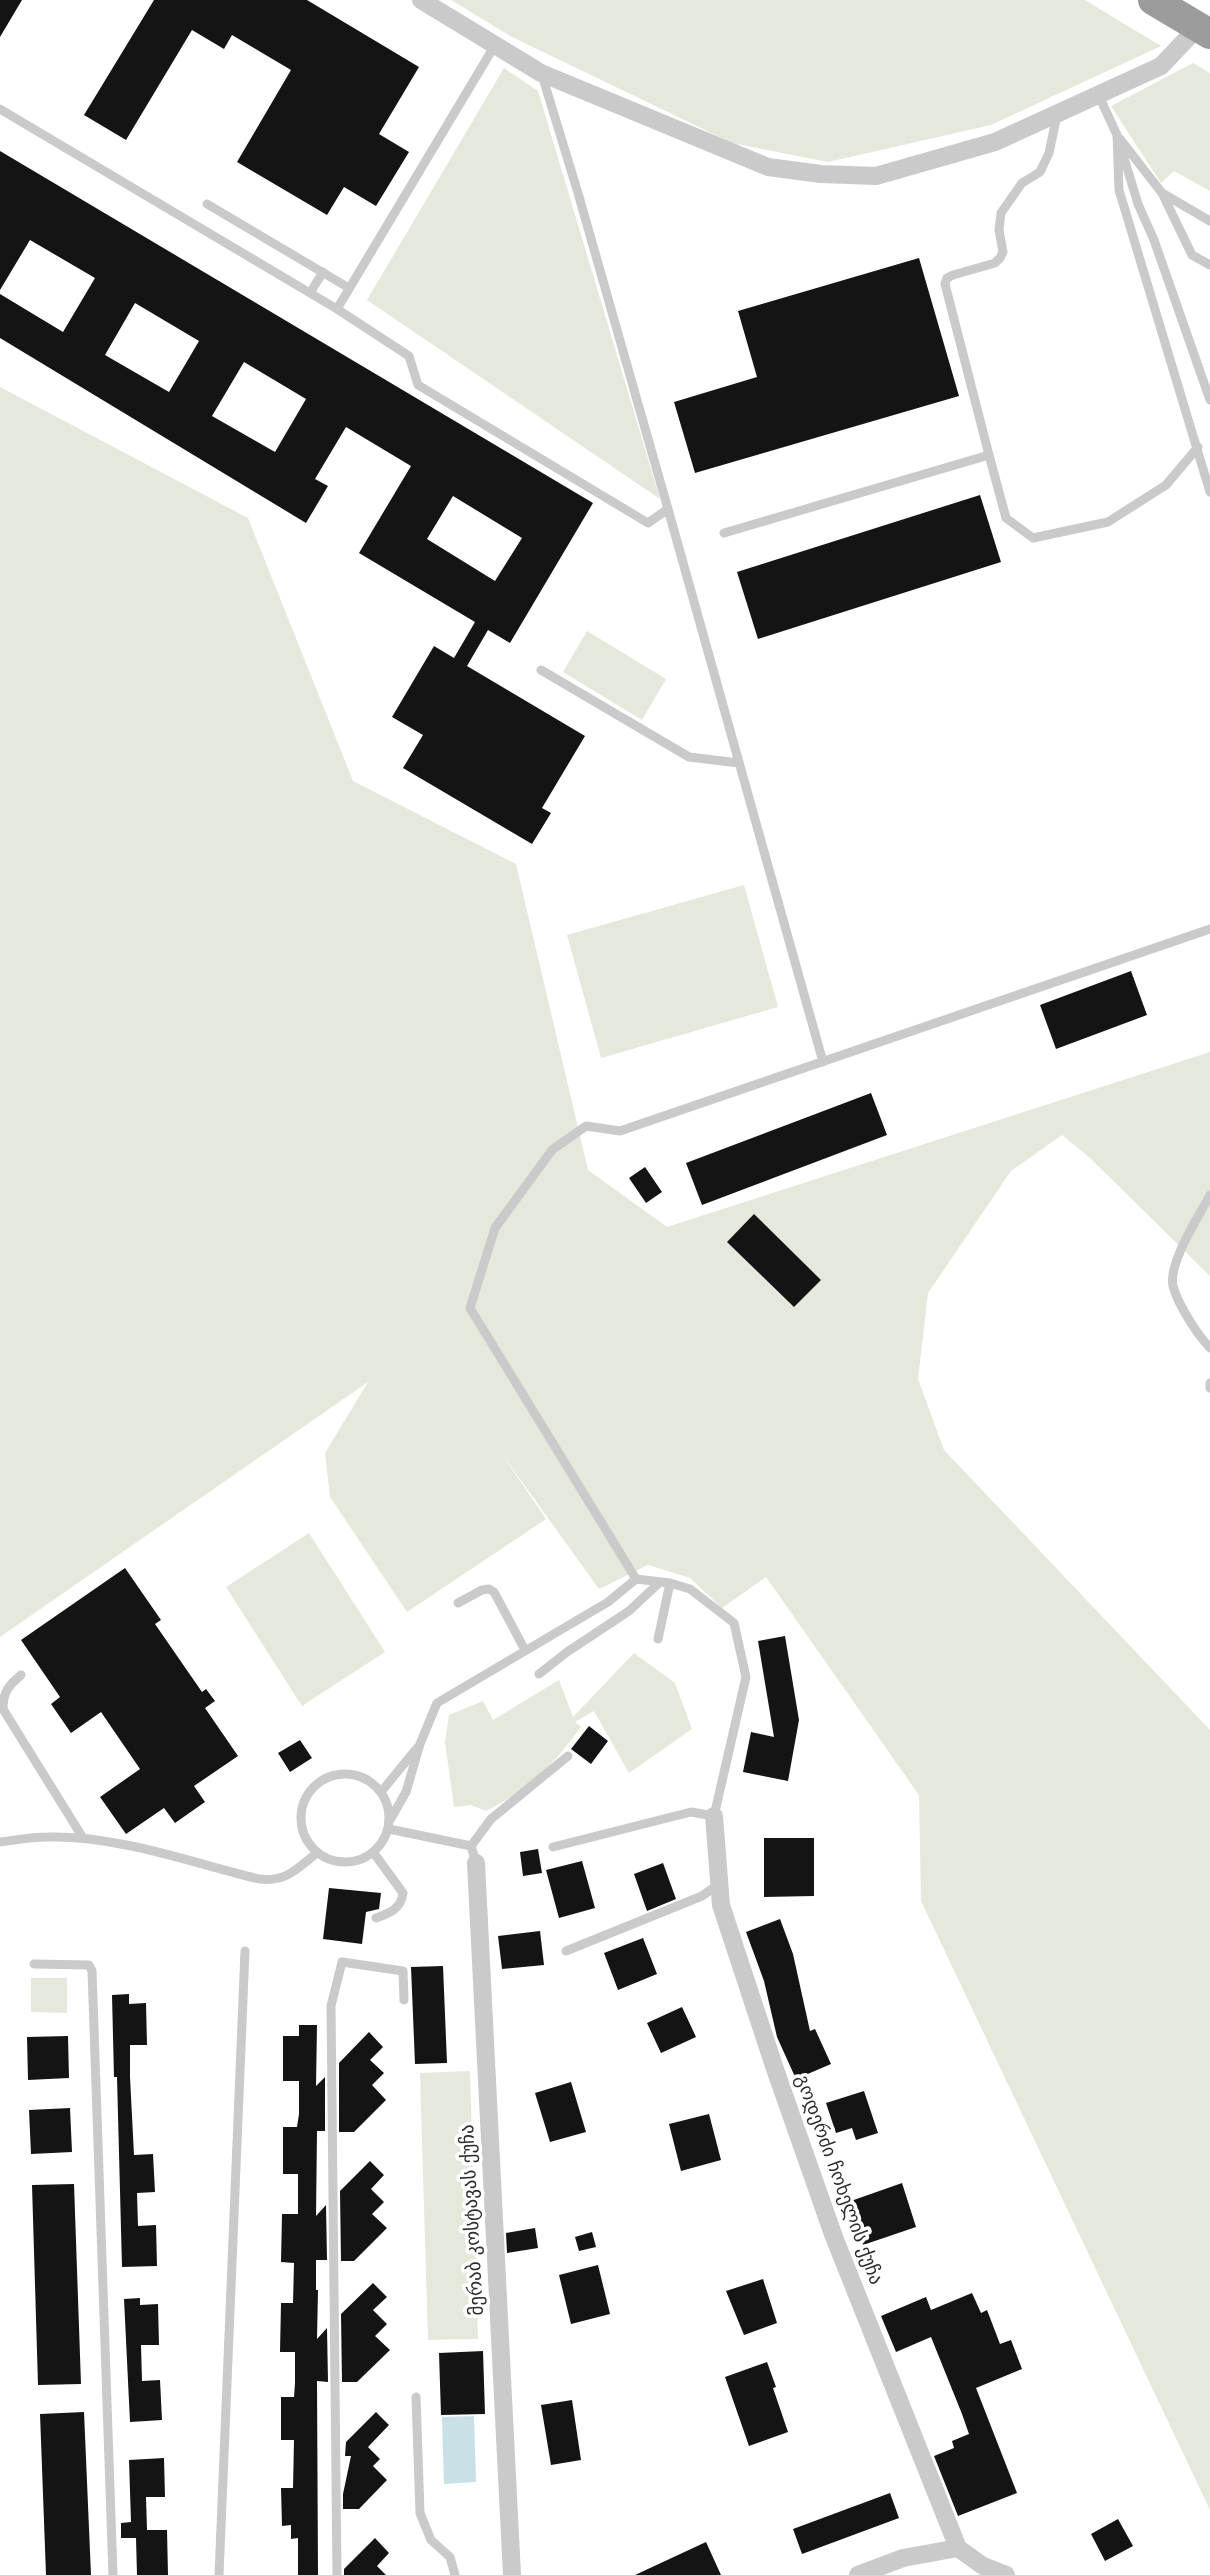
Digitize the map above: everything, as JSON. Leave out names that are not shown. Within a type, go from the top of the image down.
[{"type":"highway","points":[[1153,0],[1204,31]]},
{"type":"street","points":[[421,0],[541,73],[768,167],[821,174],[876,176],[995,142],[1161,66],[1204,31]]},
{"type":"street","name":"გოდერძი ჩოხელის ქუჩა","points":[[713,1816],[721,1905],[834,2237],[958,2548]]},
{"type":"street","name":"მერაბ კოსტავას ქუჩა","points":[[473,1854],[512,2575]]},
{"type":"street","points":[[858,2575],[903,2558],[958,2548],[983,2566],[1006,2575]]},
{"type":"lane","points":[[337,309],[495,45]]},
{"type":"lane","points":[[541,73],[578,192],[823,1062]]},
{"type":"lane","points":[[1100,96],[1117,135],[1138,204],[1154,240],[1210,400]]},
{"type":"lane","points":[[0,109],[337,309],[409,356],[418,385],[648,523],[668,509]]},
{"type":"lane","points":[[1057,115],[1049,153],[1040,172],[1022,183],[1001,212],[999,230],[1003,252],[1000,258],[995,263],[953,275],[947,278],[945,284],[1006,518],[1033,538],[1108,522],[1166,485],[1198,447]]},
{"type":"lane","points":[[1117,135],[1162,193],[1192,256],[1210,265]]},
{"type":"lane","points":[[1117,135],[1119,190],[1210,492]]},
{"type":"lane","points":[[1162,193],[1210,221]]},
{"type":"lane","points":[[207,205],[349,288]]},
{"type":"lane","points":[[310,293],[323,272]]},
{"type":"lane","points":[[724,533],[989,456]]},
{"type":"lane","points":[[541,670],[689,757],[739,763]]},
{"type":"lane","points":[[636,1579],[470,1308],[495,1228],[552,1150],[586,1126],[620,1131],[1210,929]]},
{"type":"lane","points":[[1210,1195],[1175,1264],[1173,1285],[1196,1332],[1210,1348]]},
{"type":"lane","points":[[389,1825],[386,1801],[381,1792],[371,1782],[359,1776],[332,1776],[320,1782],[310,1791],[303,1804],[302,1830],[317,1853],[333,1862],[351,1863],[368,1857],[381,1845],[406,1791],[420,1744],[437,1703],[608,1602],[636,1579],[690,1589],[734,1623],[746,1676],[713,1816],[691,1812],[553,1847]]},
{"type":"lane","points":[[658,1639],[665,1583]]},
{"type":"lane","points":[[539,1675],[665,1583]]},
{"type":"lane","points":[[458,1604],[489,1588],[494,1592],[525,1650]]},
{"type":"lane","points":[[21,1675],[7,1687],[3,1709],[83,1838]]},
{"type":"lane","points":[[381,1792],[420,1744]]},
{"type":"lane","points":[[389,1825],[473,1854],[491,1819],[568,1756]]},
{"type":"lane","points":[[0,1842],[47,1837],[83,1838],[276,1881],[317,1853]]},
{"type":"lane","points":[[373,1852],[403,1893],[393,1911],[376,1918]]},
{"type":"lane","points":[[566,1951],[702,1896],[719,1884]]},
{"type":"lane","points":[[219,2575],[245,1951]]},
{"type":"lane","points":[[337,2575],[331,2006],[342,1962],[403,1971],[404,2000]]},
{"type":"lane","points":[[34,1964],[81,1964],[89,1965],[92,1971],[113,2575]]},
{"type":"lane","points":[[416,2397],[420,2513],[431,2540],[450,2557],[455,2575]]},
{"type":"shaded area","points":[[451,0],[1085,0],[1161,46],[991,125],[828,162],[732,143],[512,37]]},
{"type":"shaded area","points":[[1193,63],[1210,73],[1210,191],[1174,171],[1161,183],[1111,106]]},
{"type":"shaded area","points":[[504,68],[538,91],[660,499],[367,300]]},
{"type":"shaded area","points":[[0,387],[248,518],[353,781],[516,864],[588,1170],[667,1227],[1210,1052],[1210,1276],[1089,1157],[1062,1135],[1011,1171],[928,1293],[918,1379],[944,1450],[1210,1730],[1210,2510],[921,1901],[919,1795],[766,1577],[722,1608],[690,1578],[648,1565],[599,1589],[499,1450],[546,1519],[407,1612],[330,1497],[325,1453],[368,1382],[0,1637]]},
{"type":"shaded area","points":[[587,631],[666,679],[642,720],[563,672]]},
{"type":"shaded area","points":[[744,885],[778,1007],[601,1058],[567,935]]},
{"type":"shaded area","points":[[309,1533],[385,1652],[302,1706],[226,1587]]},
{"type":"shaded area","points":[[634,1653],[675,1683],[692,1729],[629,1773],[594,1711],[575,1722],[581,1727],[560,1754],[516,1794],[486,1811],[471,1805],[454,1807],[445,1742],[449,1715],[483,1701],[493,1720],[559,1680],[573,1717]]},
{"type":"shaded area","points":[[31,1978],[67,1978],[67,2013],[31,2012]]},
{"type":"shaded area","points":[[470,2071],[478,2339],[428,2340],[420,2073]]},
{"type":"water","points":[[474,2416],[476,2482],[444,2484],[442,2417]]},
{"type":"building","points":[[0,0],[22,0],[0,37]]},
{"type":"building","points":[[154,0],[307,0],[419,67],[379,134],[409,152],[376,206],[344,187],[327,215],[237,162],[291,70],[232,35],[224,49],[192,30],[126,140],[84,115]]},
{"type":"building","points":[[0,151],[593,503],[510,643],[488,630],[467,666],[585,736],[542,808],[551,813],[532,844],[403,768],[423,735],[392,717],[434,646],[454,658],[475,622],[359,553],[411,466],[346,427],[315,479],[328,486],[306,523],[0,338],[0,294],[63,332],[95,278],[30,240],[0,290]],"holes":[[[135,303],[199,341],[169,392],[105,355]],[[244,362],[306,399],[275,452],[212,416]],[[453,496],[522,538],[495,581],[427,539]]]},
{"type":"building","points":[[919,258],[959,396],[695,473],[674,402],[757,377],[738,311]]},
{"type":"building","points":[[980,495],[1001,562],[758,639],[737,572]]},
{"type":"building","points":[[1131,971],[1147,1015],[1056,1049],[1040,1005]]},
{"type":"building","points":[[871,1093],[887,1135],[702,1205],[686,1163]]},
{"type":"building","points":[[645,1167],[662,1192],[646,1203],[629,1178]]},
{"type":"building","points":[[754,1214],[821,1280],[794,1307],[727,1242]]},
{"type":"building","points":[[125,1568],[161,1620],[155,1624],[202,1692],[206,1689],[215,1701],[205,1708],[238,1756],[194,1786],[205,1802],[175,1823],[164,1808],[126,1834],[100,1797],[140,1769],[101,1712],[71,1733],[51,1704],[60,1697],[21,1640]]},
{"type":"building","points":[[785,1636],[799,1720],[788,1781],[743,1772],[751,1732],[774,1737],[758,1641]]},
{"type":"building","points":[[589,1726],[608,1741],[591,1764],[571,1749]]},
{"type":"building","points":[[300,1740],[312,1758],[290,1772],[278,1753]]},
{"type":"building","points":[[764,1838],[814,1838],[814,1896],[764,1897]]},
{"type":"building","points":[[538,1849],[542,1873],[523,1876],[520,1852]]},
{"type":"building","points":[[582,1861],[595,1908],[559,1918],[546,1870]]},
{"type":"building","points":[[663,1863],[676,1899],[647,1911],[634,1874]]},
{"type":"building","points":[[329,1888],[381,1893],[379,1909],[366,1912],[362,1944],[323,1939]]},
{"type":"building","points":[[780,1919],[793,1954],[810,2031],[815,2029],[831,2064],[796,2079],[777,2037],[764,1981],[746,1932]]},
{"type":"building","points":[[540,1931],[544,1965],[502,1969],[498,1936]]},
{"type":"building","points":[[643,1938],[657,1974],[618,1990],[604,1953]]},
{"type":"building","points":[[443,1966],[447,2063],[415,2064],[411,1967]]},
{"type":"building","points":[[129,1994],[129,2004],[146,2003],[147,2045],[130,2045],[130,2077],[114,2077],[112,1995]]},
{"type":"building","points":[[682,2007],[696,2037],[661,2053],[647,2023]]},
{"type":"building","points":[[299,2025],[317,2025],[316,2086],[325,2077],[325,2131],[317,2131],[316,2216],[326,2205],[327,2260],[316,2260],[316,2290],[317,2339],[327,2328],[328,2382],[317,2381],[318,2575],[298,2575],[298,2538],[291,2539],[291,2525],[282,2526],[281,2488],[293,2488],[294,2440],[281,2440],[281,2397],[294,2397],[295,2352],[280,2352],[281,2303],[293,2303],[294,2263],[281,2262],[282,2214],[298,2214],[298,2174],[283,2174],[283,2127],[297,2127],[299,2114],[299,2081],[283,2081],[283,2036],[299,2036]]},
{"type":"building","points":[[369,2032],[383,2047],[370,2060],[384,2073],[372,2085],[386,2100],[354,2132],[339,2132],[339,2063]]},
{"type":"building","points":[[68,2036],[69,2078],[28,2080],[27,2037]]},
{"type":"building","points":[[117,2077],[130,2077],[134,2155],[153,2154],[155,2192],[137,2193],[138,2226],[156,2225],[157,2266],[122,2267]]},
{"type":"building","points":[[571,2082],[586,2132],[550,2142],[535,2093]]},
{"type":"building","points":[[864,2091],[878,2133],[856,2140],[852,2128],[836,2133],[826,2103]]},
{"type":"building","points":[[70,2108],[72,2152],[31,2154],[29,2110]]},
{"type":"building","points":[[709,2114],[721,2160],[681,2171],[669,2124]]},
{"type":"building","points":[[370,2161],[384,2175],[371,2189],[384,2202],[372,2214],[387,2228],[354,2261],[341,2261],[340,2191]]},
{"type":"building","points":[[902,2183],[916,2227],[863,2245],[848,2202]]},
{"type":"building","points":[[74,2184],[81,2384],[38,2385],[32,2185]]},
{"type":"building","points":[[535,2228],[538,2248],[507,2253],[506,2233]]},
{"type":"building","points":[[592,2232],[596,2247],[579,2251],[575,2237]]},
{"type":"building","points":[[598,2265],[610,2314],[571,2324],[559,2275]]},
{"type":"building","points":[[763,2279],[777,2323],[744,2335],[726,2291]]},
{"type":"building","points":[[373,2283],[387,2297],[373,2310],[387,2324],[375,2336],[390,2350],[357,2382],[342,2382],[341,2314]]},
{"type":"building","points":[[972,2293],[981,2313],[987,2310],[1000,2344],[1011,2340],[1022,2369],[976,2388],[1017,2493],[958,2516],[934,2456],[954,2448],[952,2441],[969,2434],[962,2414],[931,2337],[896,2352],[881,2316],[926,2297],[931,2310]]},
{"type":"building","points":[[140,2298],[140,2305],[158,2304],[159,2345],[141,2345],[142,2381],[160,2380],[162,2420],[130,2422],[124,2299]]},
{"type":"building","points":[[483,2351],[485,2414],[441,2415],[439,2353]]},
{"type":"building","points":[[767,2362],[788,2432],[749,2446],[725,2377]]},
{"type":"building","points":[[572,2400],[581,2460],[551,2465],[541,2405]]},
{"type":"building","points":[[84,2412],[91,2575],[46,2575],[40,2414]]},
{"type":"building","points":[[376,2412],[389,2425],[368,2447],[380,2459],[373,2466],[387,2480],[359,2509],[343,2509],[343,2494],[351,2456],[345,2456],[346,2442]]},
{"type":"building","points":[[164,2458],[165,2497],[146,2497],[147,2530],[167,2530],[168,2575],[137,2575],[136,2538],[121,2538],[121,2523],[131,2522],[129,2460]]},
{"type":"building","points":[[890,2493],[899,2518],[802,2554],[793,2529]]},
{"type":"building","points":[[1118,2519],[1133,2546],[1105,2561],[1091,2534]]},
{"type":"building","points":[[375,2538],[389,2553],[377,2566],[386,2575],[344,2575],[344,2569]]},
{"type":"building","points":[[706,2542],[721,2575],[635,2575]]}]
